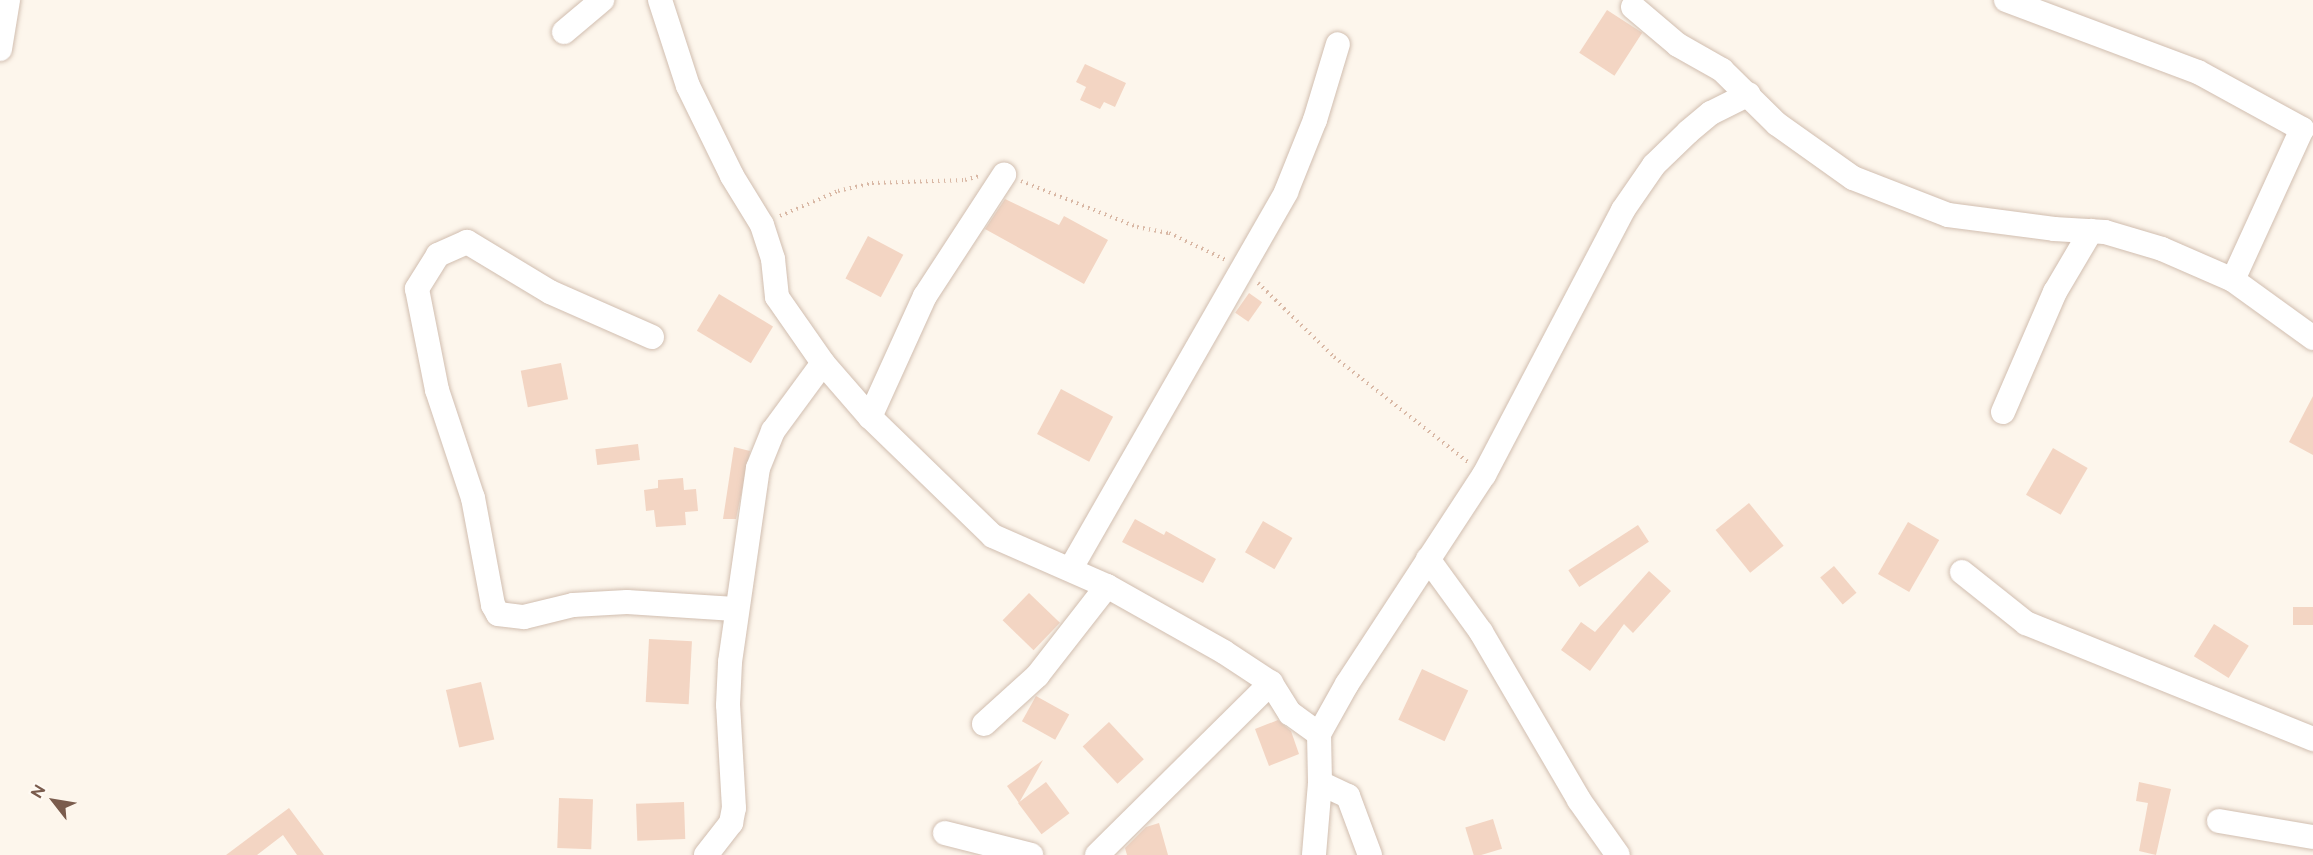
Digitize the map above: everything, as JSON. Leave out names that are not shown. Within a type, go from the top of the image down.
[{"type":"street","points":[[0,49],[8,0]]},
{"type":"street","points":[[564,32],[602,0]]},
{"type":"street","points":[[660,0],[688,86],[732,176],[762,225],[773,259],[777,297],[823,363],[870,417],[993,536],[1071,568],[1107,586],[1224,652],[1271,683],[1290,713],[1319,734]]},
{"type":"street","points":[[2006,0],[2198,72],[2308,122],[2233,280]]},
{"type":"street","points":[[1633,7],[1749,94],[1777,124],[1853,178],[1947,215],[2105,232],[2162,249],[2233,280],[2313,338]]},
{"type":"street","points":[[1071,568],[1286,192],[1315,120],[1338,44]]},
{"type":"street","points":[[1314,855],[1320,783],[1319,734],[1347,684],[1484,475],[1623,210],[1647,174],[1711,113],[1749,94]]},
{"type":"street","points":[[870,417],[925,296],[1004,175]]},
{"type":"street","points":[[2003,412],[2055,292],[2091,231]]},
{"type":"street","points":[[652,337],[550,292],[467,242],[438,255],[417,289],[437,390],[473,498],[493,605],[498,614],[524,617],[573,605],[627,602],[735,609]]},
{"type":"street","points":[[706,855],[731,823],[734,808],[728,705],[735,609],[758,468],[766,444],[823,363]]},
{"type":"street","points":[[1428,559],[1481,632],[1579,800],[1618,855]]},
{"type":"street","points":[[1962,572],[2026,623],[2313,739]]},
{"type":"street","points":[[984,724],[1037,676],[1107,586]]},
{"type":"street","points":[[1097,855],[1271,683]]},
{"type":"street","points":[[1320,783],[1348,796],[1370,855]]},
{"type":"street","points":[[2219,821],[2313,837]]},
{"type":"street","points":[[945,833],[1031,855]]},
{"type":"path","points":[[1243,268],[1334,357],[1484,475]]},
{"type":"building","points":[[1607,10],[1642,33],[1614,76],[1579,53]]},
{"type":"building","points":[[1085,64],[1126,83],[1115,107],[1104,102],[1100,109],[1080,100],[1086,87],[1076,82]]},
{"type":"building","points":[[1005,199],[1059,225],[1064,216],[1108,240],[1084,284],[985,229]]},
{"type":"building","points":[[868,236],[903,255],[881,297],[845,278]]},
{"type":"building","points":[[1249,293],[1262,302],[1248,322],[1235,313]]},
{"type":"building","points":[[719,294],[773,326],[751,363],[697,331]]},
{"type":"building","points":[[561,363],[568,399],[528,407],[521,371]]},
{"type":"building","points":[[1061,389],[1113,417],[1089,462],[1037,434]]},
{"type":"building","points":[[2313,396],[2313,455],[2289,442]]},
{"type":"building","points":[[638,444],[640,460],[597,465],[595,449]]},
{"type":"building","points":[[734,447],[750,451],[736,519],[723,519]]},
{"type":"building","points":[[2053,448],[2088,468],[2061,515],[2026,495]]},
{"type":"building","points":[[683,478],[684,490],[696,489],[698,511],[685,512],[686,525],[656,527],[654,510],[646,511],[644,490],[658,488],[658,480]]},
{"type":"building","points":[[1749,503],[1784,546],[1750,573],[1716,530]]},
{"type":"building","points":[[1135,519],[1164,535],[1166,531],[1216,559],[1203,583],[1122,542]]},
{"type":"building","points":[[1263,521],[1292,538],[1274,569],[1245,552]]},
{"type":"building","points":[[1908,522],[1939,540],[1909,592],[1878,574]]},
{"type":"building","points":[[1638,525],[1649,542],[1579,587],[1568,570]]},
{"type":"building","points":[[1834,566],[1856,593],[1843,604],[1820,578]]},
{"type":"building","points":[[1649,571],[1671,591],[1633,633],[1624,624],[1590,671],[1561,650],[1581,622],[1595,632]]},
{"type":"building","points":[[1029,593],[1060,623],[1034,650],[1003,620]]},
{"type":"building","points":[[2293,607],[2313,607],[2313,625],[2293,625]]},
{"type":"building","points":[[2214,624],[2249,646],[2229,678],[2194,656]]},
{"type":"building","points":[[649,639],[692,641],[689,704],[646,702]]},
{"type":"building","points":[[1422,669],[1468,691],[1445,741],[1398,720]]},
{"type":"building","points":[[481,682],[494,739],[459,748],[446,690]]},
{"type":"building","points":[[1036,696],[1069,714],[1055,740],[1022,721]]},
{"type":"building","points":[[1278,720],[1291,731],[1299,754],[1269,766],[1255,729]]},
{"type":"building","points":[[1109,722],[1144,759],[1117,784],[1083,747]]},
{"type":"building","points":[[1043,760],[1019,803],[1007,786]]},
{"type":"building","points":[[1046,782],[1069,813],[1042,834],[1018,803]]},
{"type":"building","points":[[2139,782],[2171,789],[2156,855],[2139,851],[2148,803],[2136,801]]},
{"type":"building","points":[[559,798],[593,799],[591,849],[557,848]]},
{"type":"building","points":[[684,802],[685,839],[637,841],[636,804]]},
{"type":"building","points":[[289,808],[324,855],[297,855],[283,835],[257,855],[226,855]]},
{"type":"building","points":[[1493,819],[1502,849],[1474,855],[1465,827]]},
{"type":"building","points":[[1159,823],[1168,855],[1127,855],[1125,848],[1146,827]]}]
